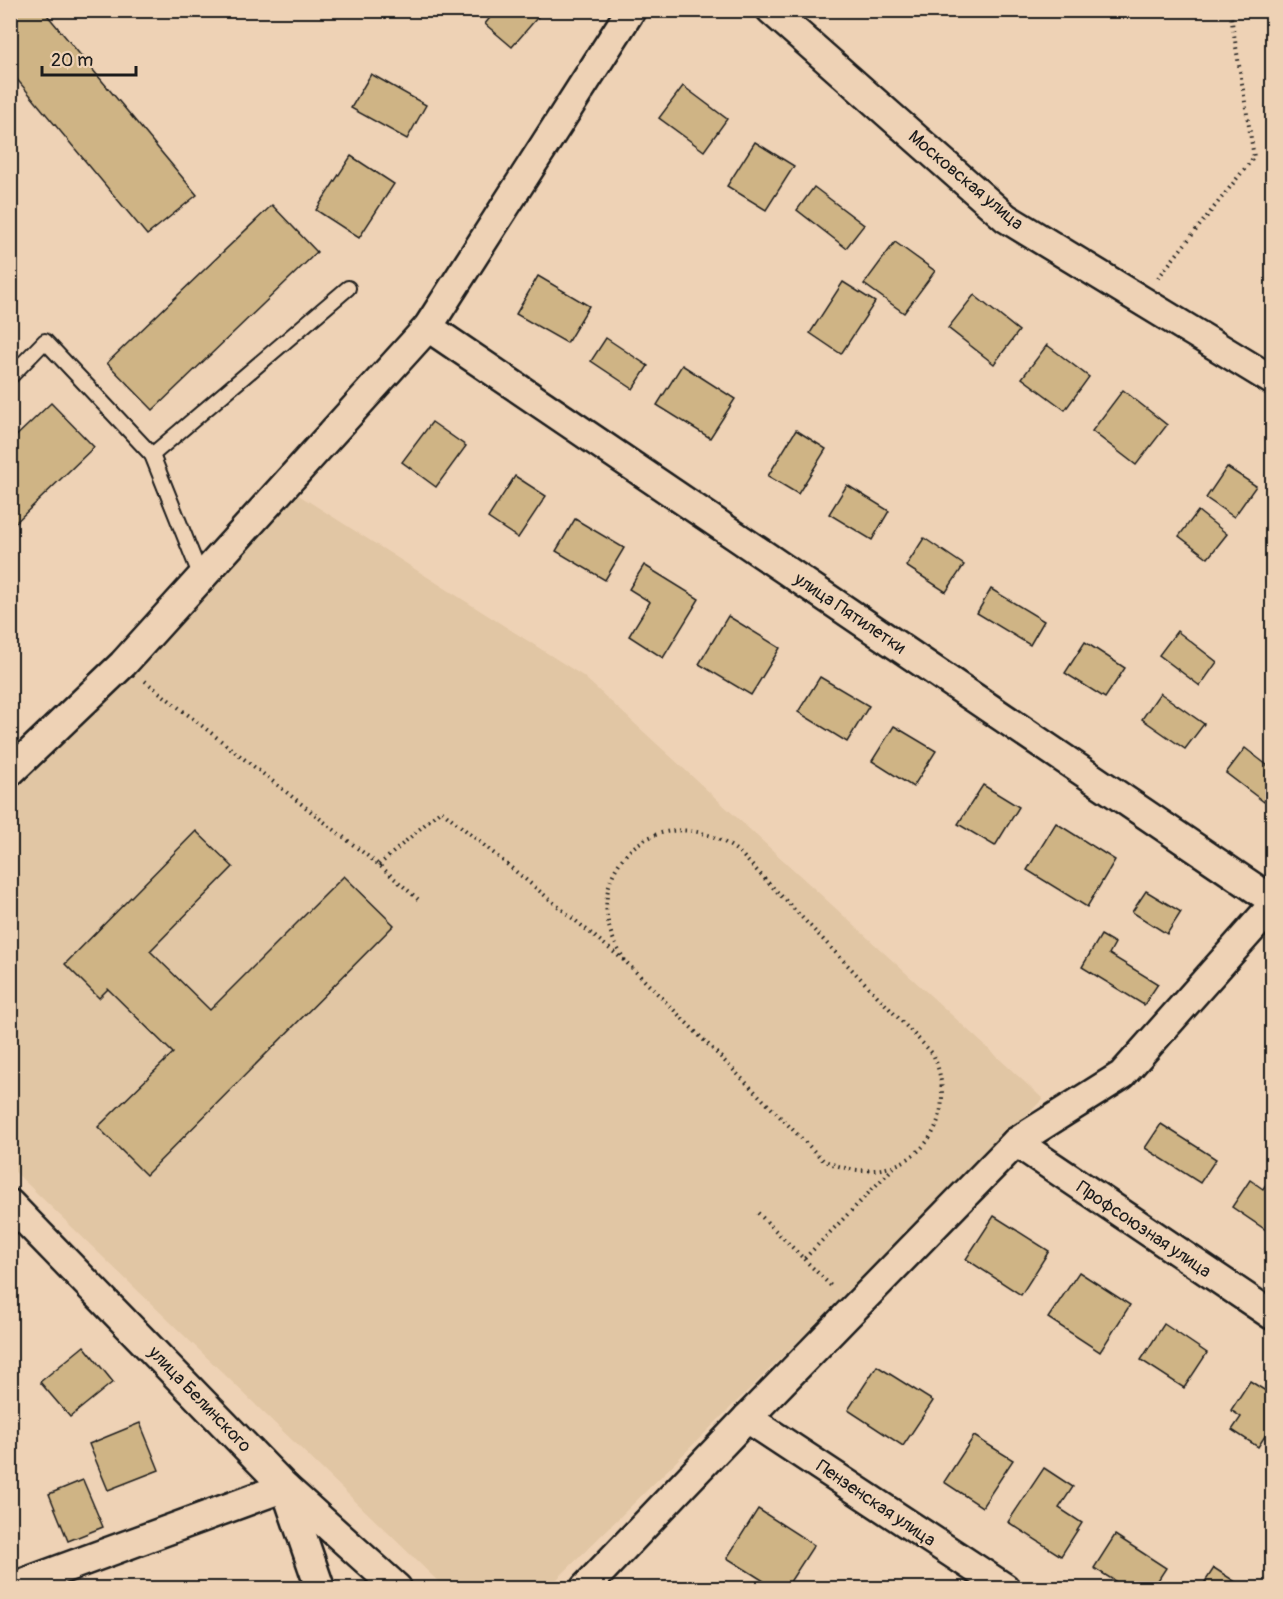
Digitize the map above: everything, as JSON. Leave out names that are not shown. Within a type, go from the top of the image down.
[{"type":"street","points":[[10,772],[123,664],[428,327],[631,10]]},
{"type":"street","name":"Московская улица","points":[[771,10],[1006,218],[1272,380]]},
{"type":"street","name":"улица Пятилетки","points":[[428,327],[1272,900]]},
{"type":"street","points":[[585,1588],[1016,1142],[1122,1075],[1272,906]]},
{"type":"street","name":"Профсоюзная улица","points":[[1016,1142],[1272,1315]]},
{"type":"street","name":"улица Белинского","points":[[10,1204],[285,1487],[397,1588]]},
{"type":"street","name":"Пензенская улица","points":[[747,1418],[1005,1588]]},
{"type":"street","points":[[10,1588],[285,1487],[320,1588]]},
{"type":"lane","points":[[152,455],[348,288]]},
{"type":"lane","points":[[10,377],[45,341],[152,455],[201,577]]},
{"type":"path","points":[[1141,300],[1254,157],[1230,10]]},
{"type":"path","points":[[123,664],[419,900]]},
{"type":"path","points":[[379,866],[441,810],[627,963],[823,1160],[840,1168],[858,1172],[878,1172],[896,1166]]},
{"type":"path","points":[[627,963],[612,939],[605,911],[607,892],[623,858],[636,845],[653,836],[671,831],[699,832],[726,842],[740,853],[933,1054],[940,1072],[943,1090],[942,1109],[936,1128],[926,1143],[896,1166],[804,1259]]},
{"type":"path","points":[[758,1213],[834,1290]]},
{"type":"shaded area","points":[[297,494],[583,676],[1043,1099],[548,1588],[445,1588],[11,1168],[10,793]]},
{"type":"building","points":[[17,10],[43,10],[197,195],[147,235],[10,71],[10,16]]},
{"type":"building","points":[[496,10],[543,11],[512,47],[485,24]]},
{"type":"building","points":[[371,74],[426,105],[407,139],[351,108]]},
{"type":"building","points":[[683,86],[727,119],[704,151],[659,118]]},
{"type":"building","points":[[755,142],[794,166],[766,210],[727,186]]},
{"type":"building","points":[[351,156],[394,184],[359,238],[316,210]]},
{"type":"building","points":[[814,187],[864,225],[846,248],[797,210]]},
{"type":"building","points":[[272,205],[317,252],[153,410],[107,363]]},
{"type":"building","points":[[895,242],[935,271],[904,313],[864,284]]},
{"type":"building","points":[[538,276],[589,306],[567,343],[516,314]]},
{"type":"building","points":[[843,282],[875,302],[841,354],[810,333]]},
{"type":"building","points":[[974,295],[1019,331],[994,364],[948,328]]},
{"type":"building","points":[[606,338],[648,366],[633,389],[591,361]]},
{"type":"building","points":[[1047,345],[1089,377],[1065,410],[1022,378]]},
{"type":"building","points":[[682,365],[735,399],[710,438],[657,405]]},
{"type":"building","points":[[1123,390],[1167,425],[1136,465],[1092,431]]},
{"type":"building","points":[[51,403],[94,447],[10,528],[10,442]]},
{"type":"building","points":[[432,422],[466,446],[436,487],[402,462]]},
{"type":"building","points":[[796,430],[826,449],[798,494],[768,476]]},
{"type":"building","points":[[1227,467],[1256,486],[1234,517],[1206,498]]},
{"type":"building","points":[[515,476],[546,496],[518,538],[488,518]]},
{"type":"building","points":[[847,485],[889,511],[872,540],[829,514]]},
{"type":"building","points":[[1198,511],[1227,534],[1208,558],[1179,536]]},
{"type":"building","points":[[575,519],[624,548],[605,580],[556,551]]},
{"type":"building","points":[[924,538],[964,565],[946,592],[906,566]]},
{"type":"building","points":[[644,565],[699,599],[663,658],[629,636],[650,602],[629,589]]},
{"type":"building","points":[[991,589],[1044,621],[1030,645],[977,613]]},
{"type":"building","points":[[728,616],[780,648],[751,695],[699,664]]},
{"type":"building","points":[[1177,631],[1217,662],[1200,686],[1159,655]]},
{"type":"building","points":[[1085,642],[1125,668],[1105,698],[1065,673]]},
{"type":"building","points":[[820,677],[869,706],[847,742],[798,712]]},
{"type":"building","points":[[1160,693],[1204,724],[1185,749],[1142,719]]},
{"type":"building","points":[[894,726],[936,751],[913,787],[872,761]]},
{"type":"building","points":[[1245,748],[1272,769],[1272,790],[1264,802],[1226,773]]},
{"type":"building","points":[[983,785],[1019,807],[995,846],[958,824]]},
{"type":"building","points":[[1056,823],[1115,860],[1087,907],[1027,870]]},
{"type":"building","points":[[196,831],[233,867],[150,951],[210,1010],[344,876],[394,925],[146,1175],[98,1127],[173,1053],[108,989],[99,998],[65,964]]},
{"type":"building","points":[[1146,891],[1181,912],[1167,934],[1132,912]]},
{"type":"building","points":[[1101,935],[1115,943],[1109,954],[1158,984],[1144,1005],[1082,967]]},
{"type":"building","points":[[1161,1124],[1216,1159],[1200,1183],[1145,1148]]},
{"type":"building","points":[[1272,1175],[1272,1234],[1232,1207],[1250,1180],[1263,1189]]},
{"type":"building","points":[[994,1216],[1049,1251],[1021,1295],[966,1259]]},
{"type":"building","points":[[1079,1272],[1130,1305],[1100,1352],[1048,1318]]},
{"type":"building","points":[[1164,1324],[1207,1353],[1184,1388],[1141,1360]]},
{"type":"building","points":[[84,1346],[113,1382],[70,1417],[40,1382]]},
{"type":"building","points":[[877,1366],[933,1401],[903,1446],[848,1410]]},
{"type":"building","points":[[1250,1381],[1272,1395],[1272,1425],[1258,1447],[1232,1430],[1241,1417],[1231,1410]]},
{"type":"building","points":[[140,1423],[159,1470],[108,1490],[89,1444]]},
{"type":"building","points":[[974,1436],[1013,1460],[982,1507],[944,1482]]},
{"type":"building","points":[[1044,1468],[1073,1487],[1059,1508],[1082,1523],[1061,1556],[1008,1522]]},
{"type":"building","points":[[83,1480],[103,1527],[68,1541],[49,1494]]},
{"type":"building","points":[[758,1509],[814,1545],[786,1588],[775,1588],[727,1558]]},
{"type":"building","points":[[1115,1535],[1166,1568],[1153,1588],[1126,1588],[1094,1568]]},
{"type":"building","points":[[1214,1568],[1245,1588],[1201,1588]]}]
